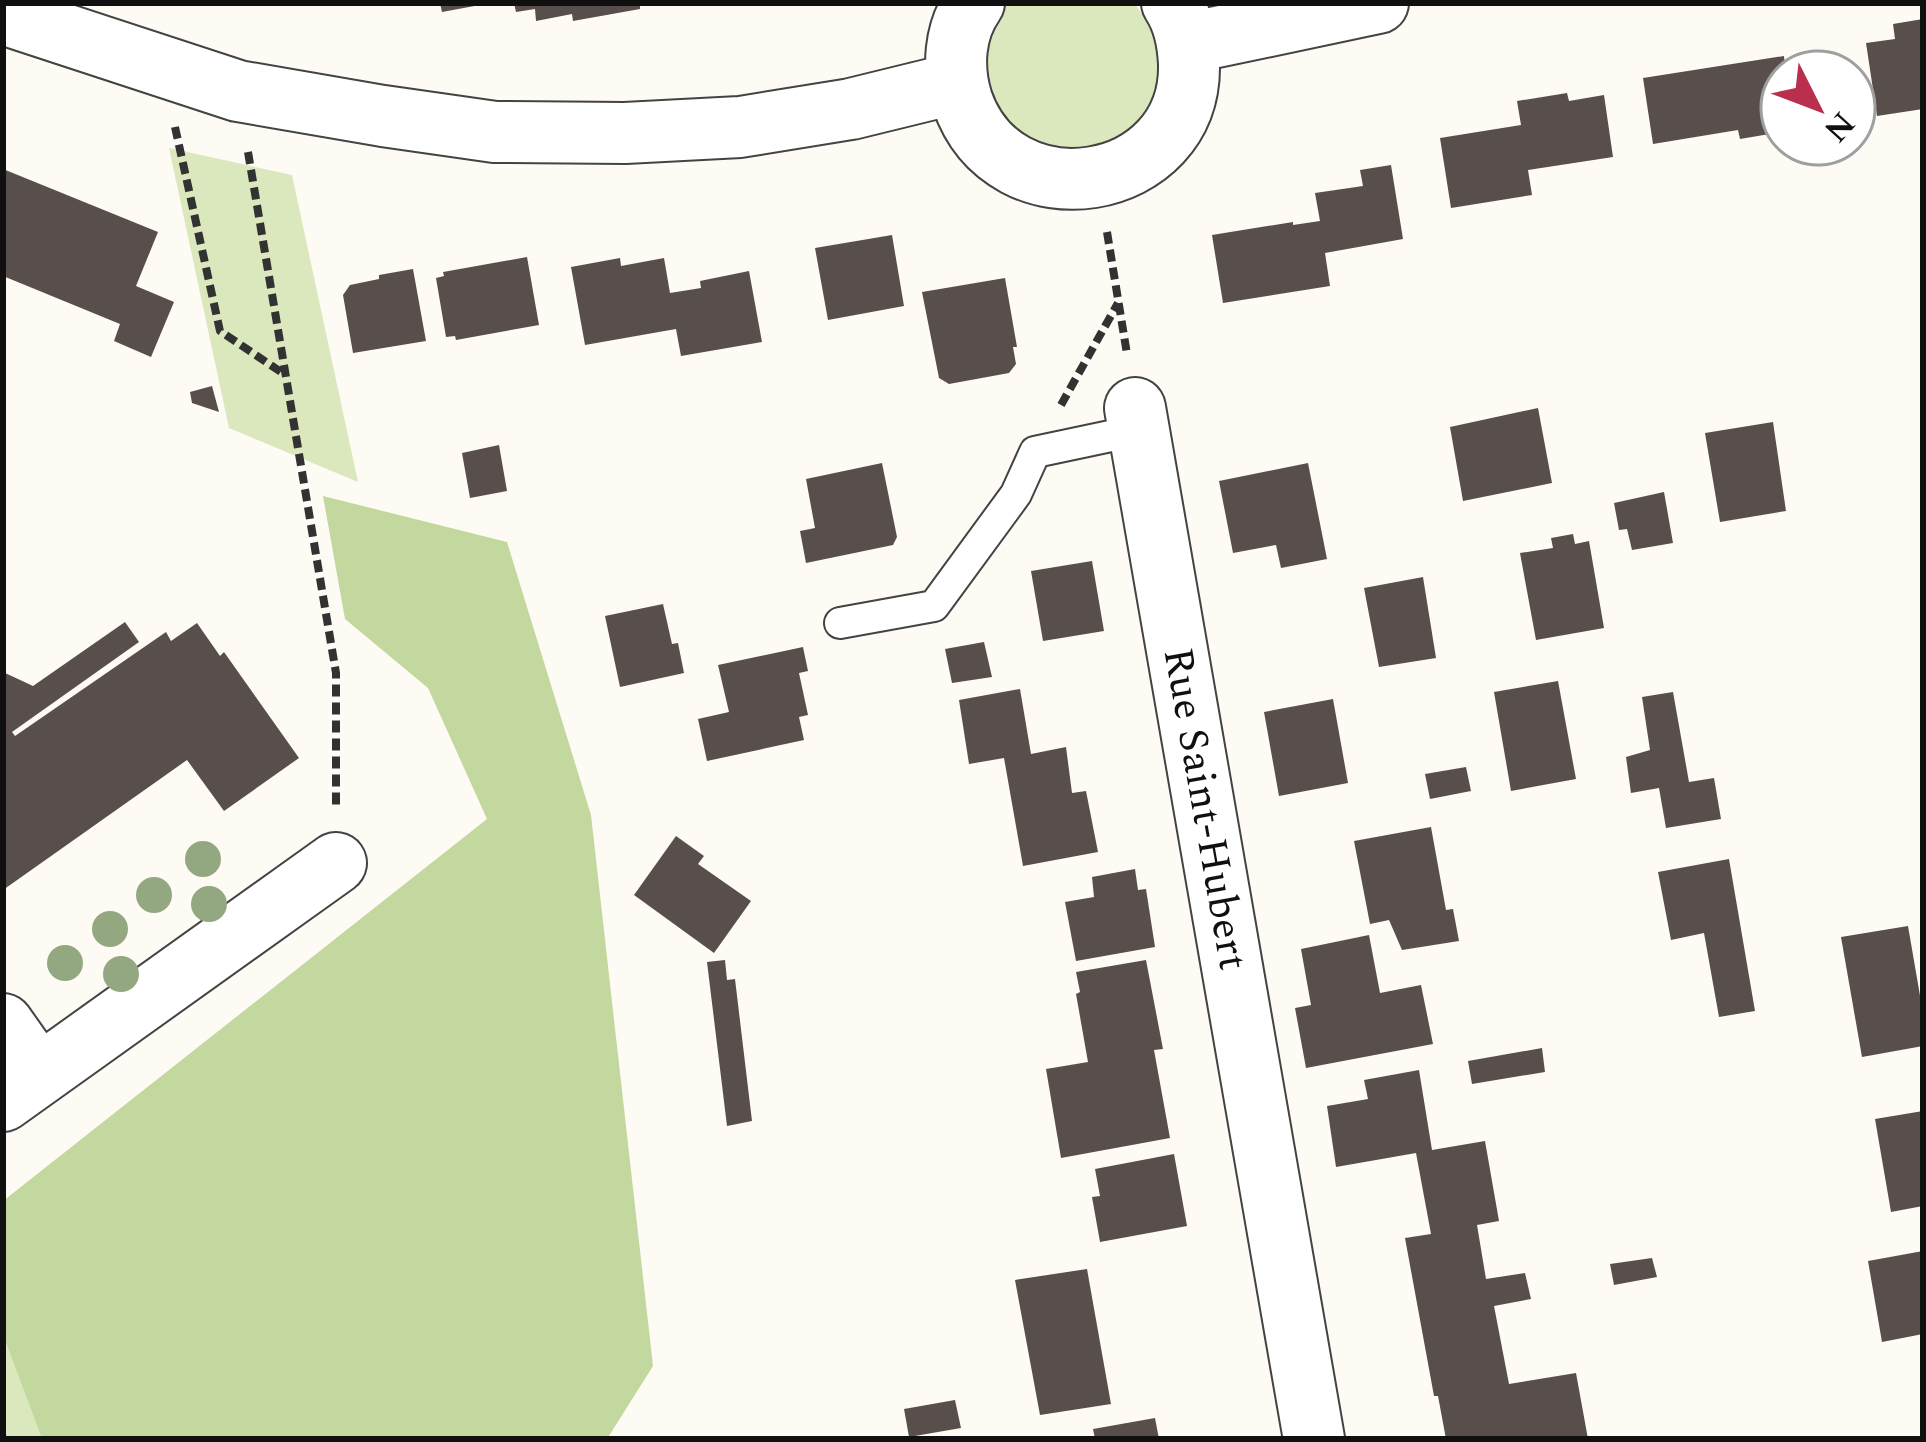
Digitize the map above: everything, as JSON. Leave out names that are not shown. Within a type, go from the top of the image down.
[{"type":"street","points":[[974,3],[957,45],[957,83],[969,119],[992,149],[1024,171],[1061,181],[1099,178],[1132,165],[1160,142],[1179,113],[1189,79],[1180,23],[1378,3]]},
{"type":"street","points":[[3,14],[238,91],[495,132],[625,133],[740,127],[851,109],[957,83]]},
{"type":"street","name":"Rue Saint-Hubert","points":[[1137,419],[1314,1439]]},
{"type":"street","points":[[3,1024],[21,1088],[336,863]]},
{"type":"lane","points":[[840,623],[934,606],[1016,494],[1035,452],[1137,419]]},
{"type":"path","points":[[162,67],[220,331],[284,374]]},
{"type":"path","points":[[238,91],[336,673],[336,863]]},
{"type":"path","points":[[1099,178],[1137,419]]},
{"type":"path","points":[[1035,452],[1118,302]]},
{"type":"green space","points":[[1005,3],[1134,3],[1149,23],[1159,53],[1158,84],[1146,113],[1125,136],[1069,155],[1016,139],[984,93],[984,37]]},
{"type":"green space","points":[[169,148],[292,175],[358,482],[229,428]]},
{"type":"green space","points":[[323,496],[507,542],[591,815],[653,1366],[607,1439],[42,1439],[3,1335],[3,1201],[487,819],[428,688],[345,619]]},
{"type":"green space","points":[[3,1335],[42,1439],[3,1439]]},
{"type":"building","points":[[440,3],[480,3],[480,5],[442,12]]},
{"type":"building","points":[[514,3],[640,3],[640,9],[573,21],[572,14],[536,21],[535,9],[516,12]]},
{"type":"building","points":[[1923,19],[1923,109],[1878,116],[1878,48],[1867,48],[1866,43],[1895,39],[1893,24]]},
{"type":"building","points":[[1758,60],[1758,136],[1740,139],[1738,130],[1653,144],[1643,78]]},
{"type":"building","points":[[1567,93],[1569,101],[1604,95],[1613,157],[1528,170],[1532,195],[1451,208],[1440,138],[1521,125],[1517,101]]},
{"type":"building","points":[[1391,165],[1403,239],[1325,253],[1330,286],[1223,303],[1212,235],[1320,221],[1315,193],[1363,186],[1360,170]]},
{"type":"building","points":[[3,169],[158,232],[136,286],[174,302],[151,357],[114,341],[120,324],[3,276]]},
{"type":"building","points":[[892,235],[904,306],[828,320],[815,248]]},
{"type":"building","points":[[527,257],[539,325],[456,340],[446,337],[436,278],[444,276],[443,272]]},
{"type":"building","points":[[620,258],[621,266],[664,258],[670,293],[749,271],[762,342],[681,356],[676,329],[585,345],[571,267]]},
{"type":"building","points":[[413,269],[426,341],[353,353],[343,295],[350,285]]},
{"type":"building","points":[[1005,278],[1016,364],[1009,373],[949,384],[939,378],[922,292]]},
{"type":"building","points":[[212,386],[219,412],[192,403],[190,392]]},
{"type":"building","points":[[1538,408],[1552,483],[1463,501],[1450,427]]},
{"type":"building","points":[[1773,422],[1786,511],[1720,522],[1705,433]]},
{"type":"building","points":[[499,445],[507,491],[470,498],[462,453]]},
{"type":"building","points":[[882,463],[897,537],[893,545],[806,563],[800,531],[815,528],[806,479]]},
{"type":"building","points":[[1308,463],[1327,559],[1281,568],[1276,545],[1233,553],[1219,481]]},
{"type":"building","points":[[1664,492],[1673,543],[1632,550],[1627,529],[1619,530],[1614,503]]},
{"type":"building","points":[[1573,534],[1575,544],[1589,541],[1604,628],[1536,640],[1520,553],[1553,548],[1551,538]]},
{"type":"building","points":[[1092,561],[1104,631],[1043,641],[1031,571]]},
{"type":"building","points":[[1423,577],[1436,658],[1379,667],[1364,588]]},
{"type":"building","points":[[663,604],[684,673],[620,687],[605,616]]},
{"type":"building","points":[[125,622],[139,642],[12,732],[15,736],[166,632],[171,641],[197,623],[220,656],[224,652],[299,758],[224,811],[187,760],[3,890],[3,672],[33,686]]},
{"type":"building","points":[[984,642],[992,677],[952,683],[945,649]]},
{"type":"building","points":[[803,647],[808,671],[799,673],[808,715],[799,717],[804,740],[707,761],[698,719],[729,712],[718,665]]},
{"type":"building","points":[[1558,681],[1576,779],[1511,791],[1494,692]]},
{"type":"building","points":[[1020,689],[1031,754],[1066,747],[1072,793],[1086,791],[1098,852],[1023,866],[1004,758],[969,764],[959,700]]},
{"type":"building","points":[[1673,692],[1689,782],[1714,778],[1721,819],[1666,828],[1659,788],[1631,793],[1626,757],[1650,750],[1642,697]]},
{"type":"building","points":[[1333,699],[1348,783],[1279,796],[1264,712]]},
{"type":"building","points":[[1466,767],[1471,791],[1430,799],[1425,774]]},
{"type":"building","points":[[1431,827],[1446,910],[1453,909],[1459,941],[1402,950],[1389,920],[1370,924],[1354,841]]},
{"type":"building","points":[[676,836],[704,856],[698,864],[751,901],[714,953],[634,895]]},
{"type":"building","points":[[1729,859],[1755,1011],[1719,1017],[1704,933],[1671,940],[1658,872]]},
{"type":"building","points":[[1135,869],[1138,890],[1146,889],[1155,947],[1076,961],[1065,902],[1094,897],[1092,877]]},
{"type":"building","points":[[1908,926],[1923,1013],[1923,1046],[1862,1057],[1841,937]]},
{"type":"building","points":[[1369,935],[1380,993],[1421,985],[1433,1044],[1306,1068],[1295,1008],[1311,1005],[1301,949]]},
{"type":"building","points":[[725,960],[727,980],[735,979],[752,1121],[727,1126],[707,962]]},
{"type":"building","points":[[1146,960],[1163,1049],[1154,1050],[1170,1138],[1061,1158],[1046,1069],[1088,1062],[1076,972]]},
{"type":"building","points":[[1542,1048],[1545,1072],[1472,1084],[1468,1061]]},
{"type":"building","points":[[1419,1070],[1432,1150],[1485,1141],[1499,1221],[1477,1225],[1486,1279],[1525,1273],[1531,1299],[1494,1306],[1509,1384],[1576,1373],[1588,1439],[1446,1439],[1405,1238],[1431,1234],[1416,1153],[1336,1167],[1327,1106],[1368,1099],[1364,1080]]},
{"type":"building","points":[[1923,1111],[1923,1206],[1891,1212],[1875,1119]]},
{"type":"building","points":[[1174,1154],[1187,1226],[1100,1242],[1092,1197],[1100,1196],[1095,1169]]},
{"type":"building","points":[[1923,1251],[1923,1334],[1882,1342],[1868,1261]]},
{"type":"building","points":[[1652,1258],[1657,1277],[1614,1285],[1610,1264]]},
{"type":"building","points":[[1087,1269],[1111,1404],[1040,1415],[1015,1280]]},
{"type":"building","points":[[955,1400],[961,1428],[909,1437],[904,1409]]},
{"type":"building","points":[[1155,1418],[1159,1439],[1095,1439],[1093,1429]]}]
